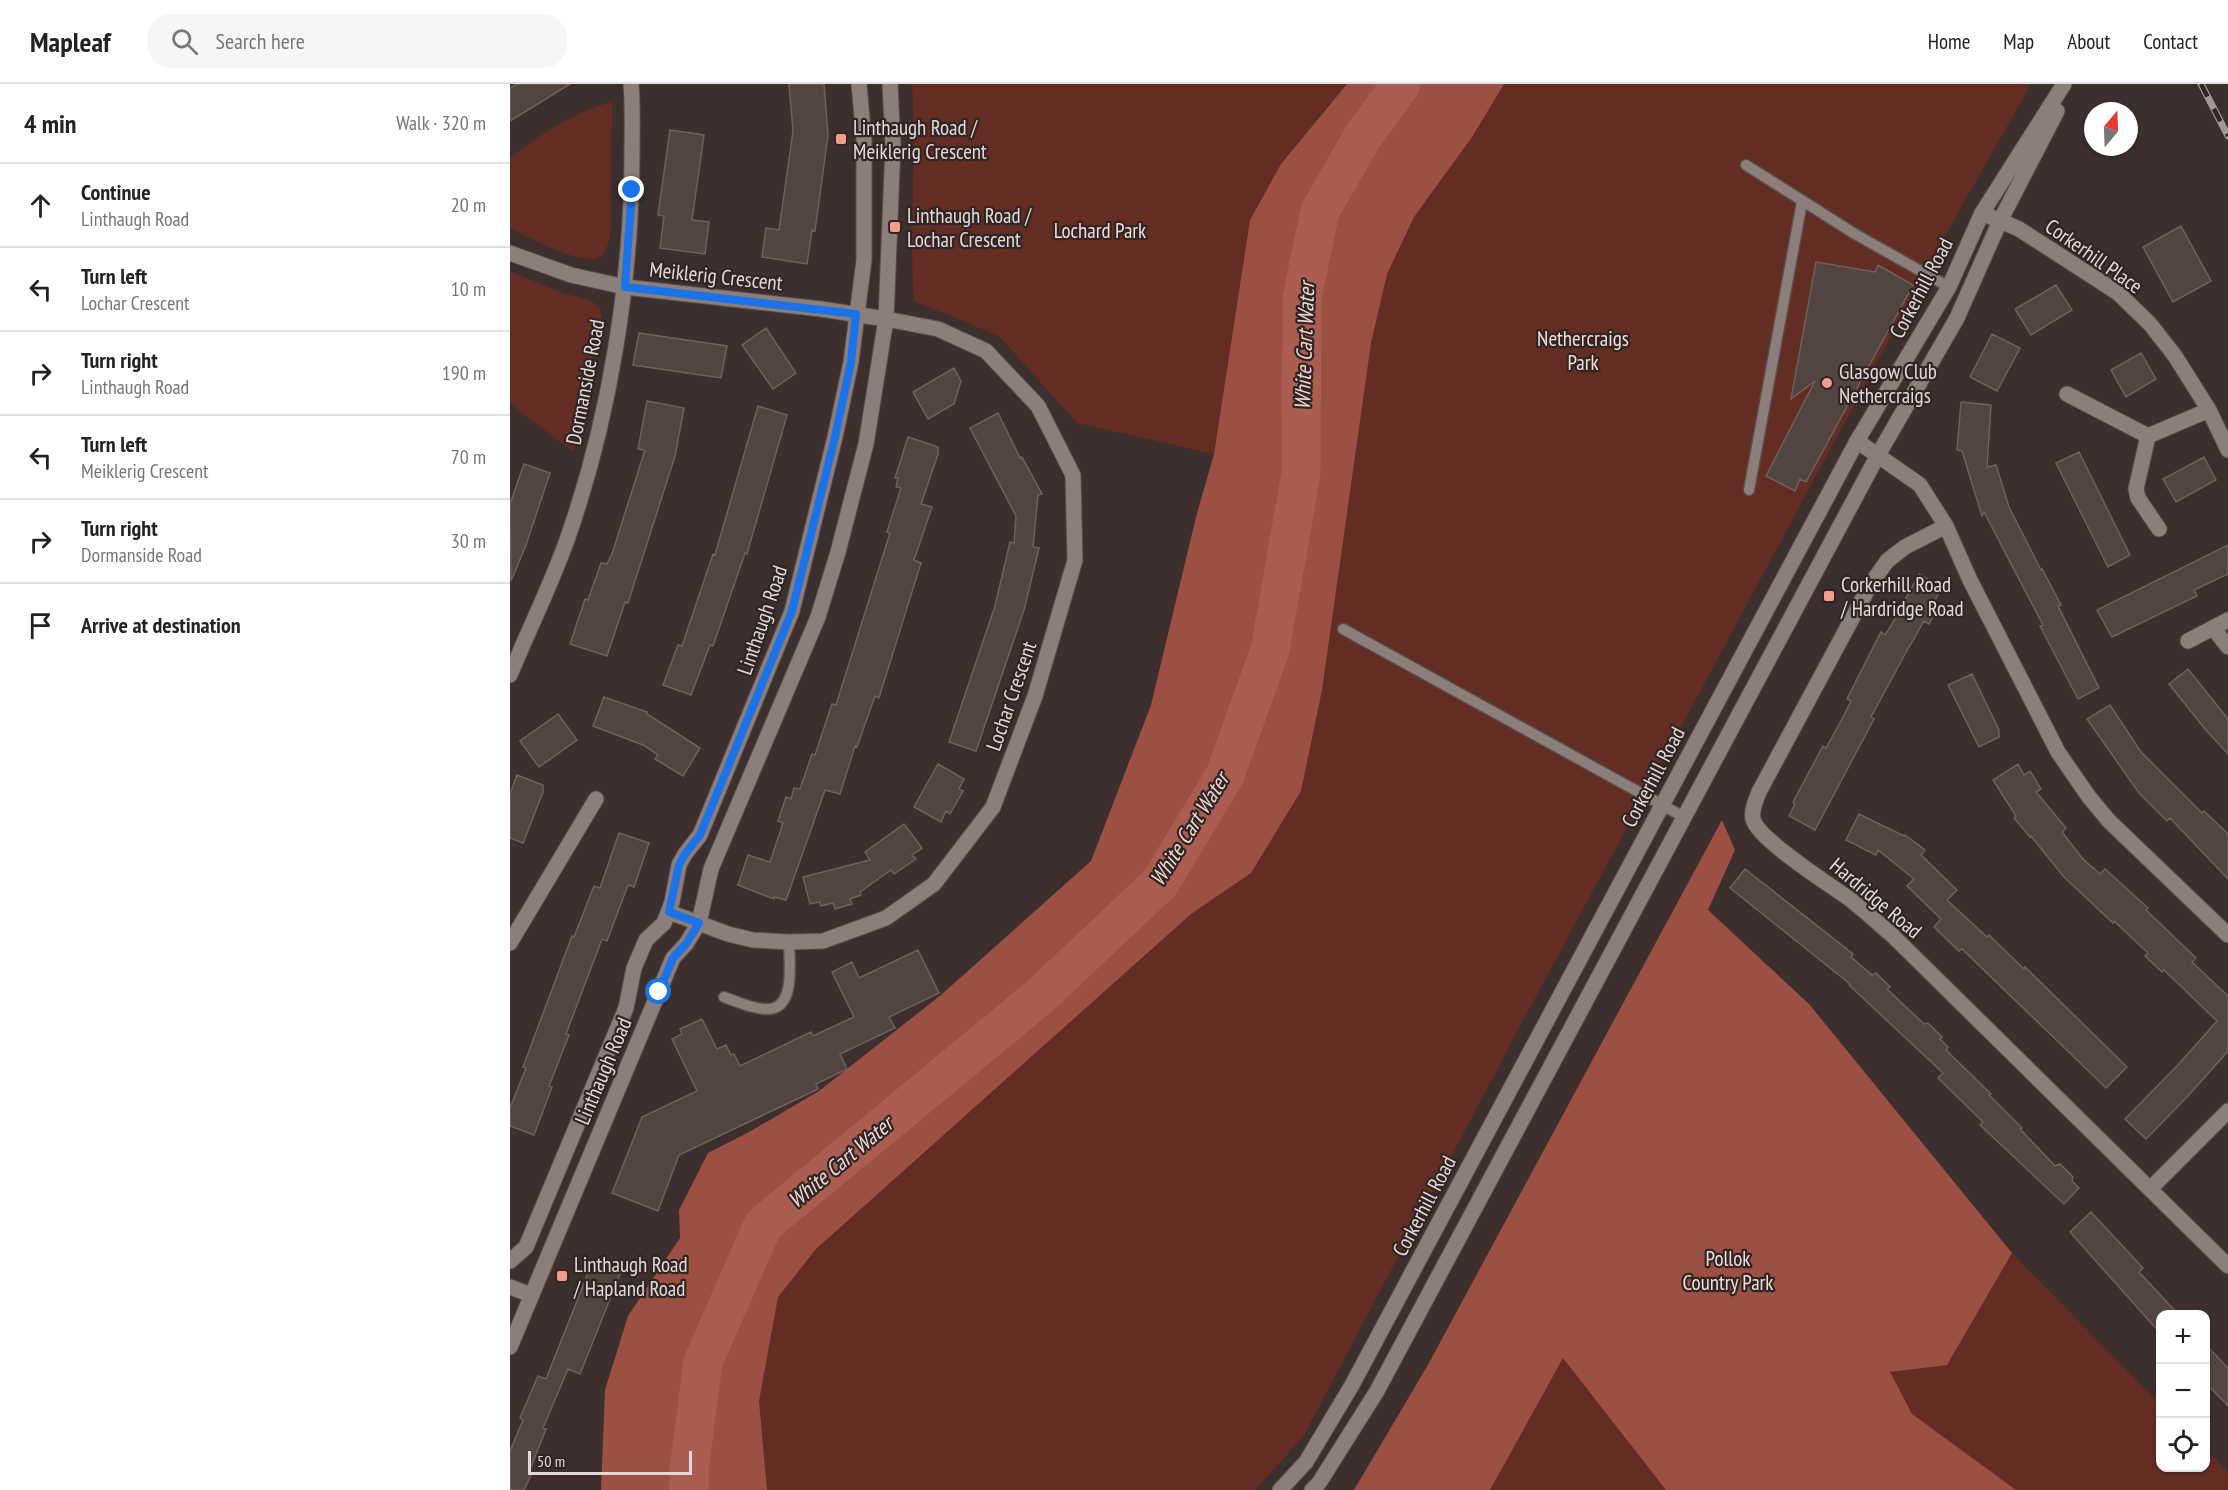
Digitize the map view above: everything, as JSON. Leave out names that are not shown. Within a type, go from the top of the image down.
[{"type":"street","name":"Dormanside Road","points":[[510,675],[571,526],[591,461],[605,398],[625,287],[632,190],[631,84]]},
{"type":"street","name":"Linthaugh Road","points":[[510,1261],[526,1247],[626,1008],[634,968],[646,940],[664,923],[669,912],[679,865],[700,835],[792,611],[851,362],[864,260],[864,141],[859,84]]},
{"type":"street","name":"Linthaugh Road","points":[[510,1347],[673,958],[686,944],[699,923],[711,869],[818,616],[838,552],[866,444],[886,319],[893,145],[890,84]]},
{"type":"street","name":"Corkerhill Road","points":[[1280,1490],[1306,1462],[1352,1386],[1857,441],[1949,287],[1982,213],[2064,84]]},
{"type":"street","name":"Corkerhill Road","points":[[1312,1490],[1319,1483],[1377,1391],[1878,455],[1957,318],[2000,221],[2071,84]]},
{"type":"street","name":"Corkerhill Place","points":[[1982,213],[2019,230],[2118,293],[2150,324],[2175,356],[2209,410],[2228,450]]},
{"type":"street","name":"Meiklerig Crescent","points":[[510,253],[570,275],[625,287],[886,319]]},
{"type":"street","name":"Lochar Crescent","points":[[669,912],[728,934],[753,940],[789,942],[823,941],[886,918],[934,884],[993,807],[1035,696],[1075,560],[1073,475],[1038,406],[986,351],[938,329],[886,319]]},
{"type":"street","points":[[2067,394],[2148,436]]},
{"type":"street","points":[[2148,436],[2209,410]]},
{"type":"street","points":[[2148,436],[2136,489],[2138,498],[2159,529]]},
{"type":"street","points":[[1857,441],[1920,485],[1946,526],[1970,580],[2058,752],[2089,797],[2109,821],[2228,935]]},
{"type":"street","name":"Hardridge Road","points":[[1946,526],[1905,547],[1887,561],[1869,587],[1759,792],[1753,807],[1753,819],[1759,830],[1773,843],[1853,902],[1893,936],[2228,1266]]},
{"type":"street","points":[[2188,641],[2228,621]]},
{"type":"street","points":[[2214,629],[2228,647]]},
{"type":"street","points":[[510,943],[596,799]]},
{"type":"street","points":[[2150,1189],[2228,1112]]},
{"type":"street","points":[[510,1287],[531,1295]]},
{"type":"lane","points":[[1746,165],[1802,202],[1949,287]]},
{"type":"lane","points":[[1749,490],[1802,202]]},
{"type":"lane","points":[[1343,629],[1684,817]]},
{"type":"lane","points":[[724,997],[762,1008],[777,1006],[786,997],[789,988],[789,942]]},
{"type":"green space","name":"Lochard Park","points":[[912,84],[1347,84],[1281,164],[1250,220],[1214,454],[1077,423],[999,336],[914,301]]},
{"type":"green space","points":[[1347,84],[1504,84],[1472,137],[1414,217],[1387,274],[1371,343],[1322,690],[1301,791],[1251,873],[1191,914],[816,1249],[778,1297],[759,1401],[767,1490],[601,1490],[605,1390],[628,1316],[680,1238],[679,1210],[708,1153],[819,1091],[941,995],[1091,861],[1151,705],[1196,517],[1214,454],[1250,220],[1281,164]]},
{"type":"green space","name":"Nethercraigs Park","points":[[1432,84],[2031,84],[1946,234],[1518,1030],[1303,1437],[1255,1490],[709,1490],[750,1286],[1173,899]]},
{"type":"green space","points":[[612,102],[610,239],[604,254],[593,259],[573,256],[510,228],[510,158],[558,125],[598,106]]},
{"type":"green space","points":[[510,271],[599,306],[602,315],[574,452],[510,402]]},
{"type":"green space","name":"Pollok Country Park","points":[[1722,820],[1735,850],[1708,910],[1809,1004],[2012,1253],[1947,1365],[1890,1372],[1912,1414],[2016,1490],[1666,1490],[1563,1358],[1490,1490],[1354,1490],[1429,1363]]},
{"type":"green space","name":"Pollok Country Park","points":[[1680,898],[2012,1253],[2156,1400],[2156,1472],[2210,1472],[2210,1453],[2228,1472],[2228,1490],[1360,1490]]},
{"type":"building","points":[[517,84],[570,84],[510,121],[510,88]]},
{"type":"building","points":[[789,84],[824,84],[828,135],[815,231],[812,230],[807,264],[762,257],[766,228],[779,230],[793,131]]},
{"type":"building","points":[[670,130],[704,135],[692,220],[709,222],[705,254],[660,248],[664,216],[658,215]]},
{"type":"building","points":[[2181,226],[2211,281],[2173,302],[2143,247]]},
{"type":"building","name":"Glasgow Club Nethercraigs","points":[[1816,262],[1875,272],[1878,265],[1913,285],[1806,482],[1800,479],[1795,491],[1766,476],[1815,381],[1791,399]]},
{"type":"building","points":[[2056,285],[2072,310],[2031,335],[2015,309]]},
{"type":"building","points":[[766,328],[796,373],[773,389],[742,345]]},
{"type":"building","points":[[639,333],[727,346],[721,378],[633,365]]},
{"type":"building","points":[[1992,334],[2020,348],[1997,391],[1970,377]]},
{"type":"building","points":[[2141,353],[2156,379],[2126,397],[2111,370]]},
{"type":"building","points":[[954,368],[961,381],[954,404],[928,419],[913,392]]},
{"type":"building","points":[[647,401],[684,408],[675,456],[628,603],[625,602],[607,656],[570,644],[585,599],[588,600],[601,563],[607,564],[612,554],[645,450],[638,449]]},
{"type":"building","points":[[1961,402],[1991,405],[1987,467],[1996,465],[2009,507],[2061,605],[2058,606],[2099,688],[2078,699],[2040,626],[2043,625],[1984,512],[1982,516],[1962,451],[1957,450]]},
{"type":"building","points":[[758,406],[787,415],[747,554],[745,553],[713,646],[710,645],[691,695],[663,685],[678,645],[682,646],[713,554],[715,555]]},
{"type":"building","points":[[998,413],[1020,458],[1022,457],[1042,494],[1038,495],[1033,547],[1039,548],[1024,610],[976,751],[949,742],[995,606],[1010,542],[1014,543],[1016,516],[970,428]]},
{"type":"building","points":[[908,437],[938,447],[938,454],[921,504],[932,507],[914,560],[921,563],[879,698],[875,696],[857,747],[855,746],[840,794],[825,790],[786,900],[774,897],[774,899],[738,885],[748,855],[770,862],[783,823],[778,821],[786,797],[791,799],[794,788],[800,789],[812,754],[815,755],[832,704],[836,705],[890,533],[887,532],[901,488],[896,487],[898,478],[895,478]]},
{"type":"building","points":[[2079,452],[2130,555],[2108,567],[2056,463]]},
{"type":"building","points":[[2204,457],[2216,480],[2176,502],[2163,479]]},
{"type":"building","points":[[524,464],[550,473],[526,545],[511,581],[510,504]]},
{"type":"building","points":[[2228,545],[2228,574],[2194,590],[2197,596],[2112,637],[2097,610]]},
{"type":"building","points":[[1919,574],[1942,587],[1933,604],[1938,607],[1929,624],[1924,621],[1904,656],[1871,717],[1874,719],[1815,830],[1789,816],[1795,804],[1793,802],[1823,746],[1826,748],[1842,719],[1851,701],[1847,699],[1881,632],[1885,635]]},
{"type":"building","points":[[2188,669],[2228,719],[2228,754],[2169,684]]},
{"type":"building","points":[[1972,674],[1999,730],[1999,737],[1979,747],[1948,685]]},
{"type":"building","points":[[604,697],[647,712],[700,748],[683,776],[655,759],[658,755],[643,745],[593,726]]},
{"type":"building","points":[[2110,705],[2141,752],[2202,813],[2204,811],[2228,834],[2228,879],[2170,818],[2167,821],[2139,793],[2087,719]]},
{"type":"building","points":[[558,714],[577,740],[539,767],[520,741]]},
{"type":"building","points":[[938,764],[964,779],[959,789],[963,791],[950,814],[946,811],[941,822],[914,807]]},
{"type":"building","points":[[2018,764],[2024,775],[2030,771],[2041,789],[2036,792],[2066,828],[2062,832],[2083,859],[2100,874],[2105,869],[2148,908],[2146,910],[2196,958],[2192,962],[2228,996],[2228,1051],[2146,1139],[2125,1119],[2217,1021],[2164,970],[2162,972],[2145,956],[2148,953],[2114,921],[2113,923],[2064,877],[2014,818],[2016,816],[1993,780]]},
{"type":"building","points":[[517,775],[543,785],[543,792],[523,843],[510,838],[510,794]]},
{"type":"building","points":[[1859,814],[1905,835],[1925,850],[1921,855],[1957,890],[1947,900],[1987,937],[1989,935],[2024,969],[2025,967],[2127,1067],[2106,1088],[1962,949],[1959,951],[1934,927],[1941,919],[1907,886],[1914,879],[1878,850],[1876,855],[1846,840]]},
{"type":"building","points":[[904,824],[922,848],[912,855],[916,859],[894,874],[891,870],[860,892],[861,895],[850,899],[852,904],[835,909],[833,903],[821,906],[820,902],[810,904],[803,877],[870,860],[865,852]]},
{"type":"building","points":[[619,833],[649,843],[634,887],[628,885],[607,941],[602,939],[566,1034],[569,1035],[549,1086],[552,1087],[534,1135],[510,1126],[510,1108],[572,936],[574,937],[594,886],[600,888]]},
{"type":"building","points":[[1745,869],[1853,954],[1851,957],[1872,975],[1876,973],[1890,987],[1887,989],[1924,1024],[1928,1023],[1942,1037],[1940,1039],[1948,1047],[1946,1050],[1991,1094],[1989,1095],[2055,1166],[2060,1164],[2073,1177],[2072,1181],[2079,1188],[2064,1204],[1980,1125],[1983,1122],[1938,1078],[1943,1073],[1850,984],[1730,888]]},
{"type":"building","points":[[918,950],[939,993],[889,1017],[895,1028],[840,1054],[847,1069],[816,1084],[818,1089],[679,1155],[658,1211],[612,1193],[642,1117],[697,1091],[672,1039],[682,1034],[680,1029],[702,1019],[717,1049],[726,1045],[740,1066],[811,1032],[813,1036],[854,1017],[832,972],[852,962],[859,978]]},
{"type":"building","points":[[2091,1212],[2143,1268],[2139,1272],[2174,1310],[2156,1310],[2156,1329],[2070,1232]]},
{"type":"building","points":[[592,1263],[620,1274],[580,1374],[568,1369],[543,1428],[546,1429],[524,1490],[510,1490],[510,1451],[523,1420],[520,1418],[538,1376],[546,1379]]},
{"type":"building","points":[[2210,1349],[2228,1368],[2228,1406],[2210,1387]]},
{"type":"waterway","name":"White Cart Water","points":[[689,1490],[689,1470],[703,1362],[763,1225],[1039,997],[1160,883],[1225,775],[1270,650],[1301,474],[1302,298],[1320,211],[1362,138],[1401,84]]},
{"type":"railway","points":[[2201,84],[2228,136]]},
{"type":"place","name":"Linthaugh Road / Meiklerig Crescent","points":[[841,139]]},
{"type":"place","name":"Linthaugh Road / Lochar Crescent","points":[[895,227]]},
{"type":"place","name":"Glasgow Club Nethercraigs","points":[[1827,383]]},
{"type":"place","name":"Corkerhill Road / Hardridge Road","points":[[1829,596]]},
{"type":"place","name":"Linthaugh Road / Hapland Road","points":[[562,1276]]},
{"type":"route","points":[[632,190],[625,287],[856,314],[851,362],[835,437],[792,611],[700,835],[679,865],[669,912],[699,923],[686,944],[673,958],[659,992]]}]
